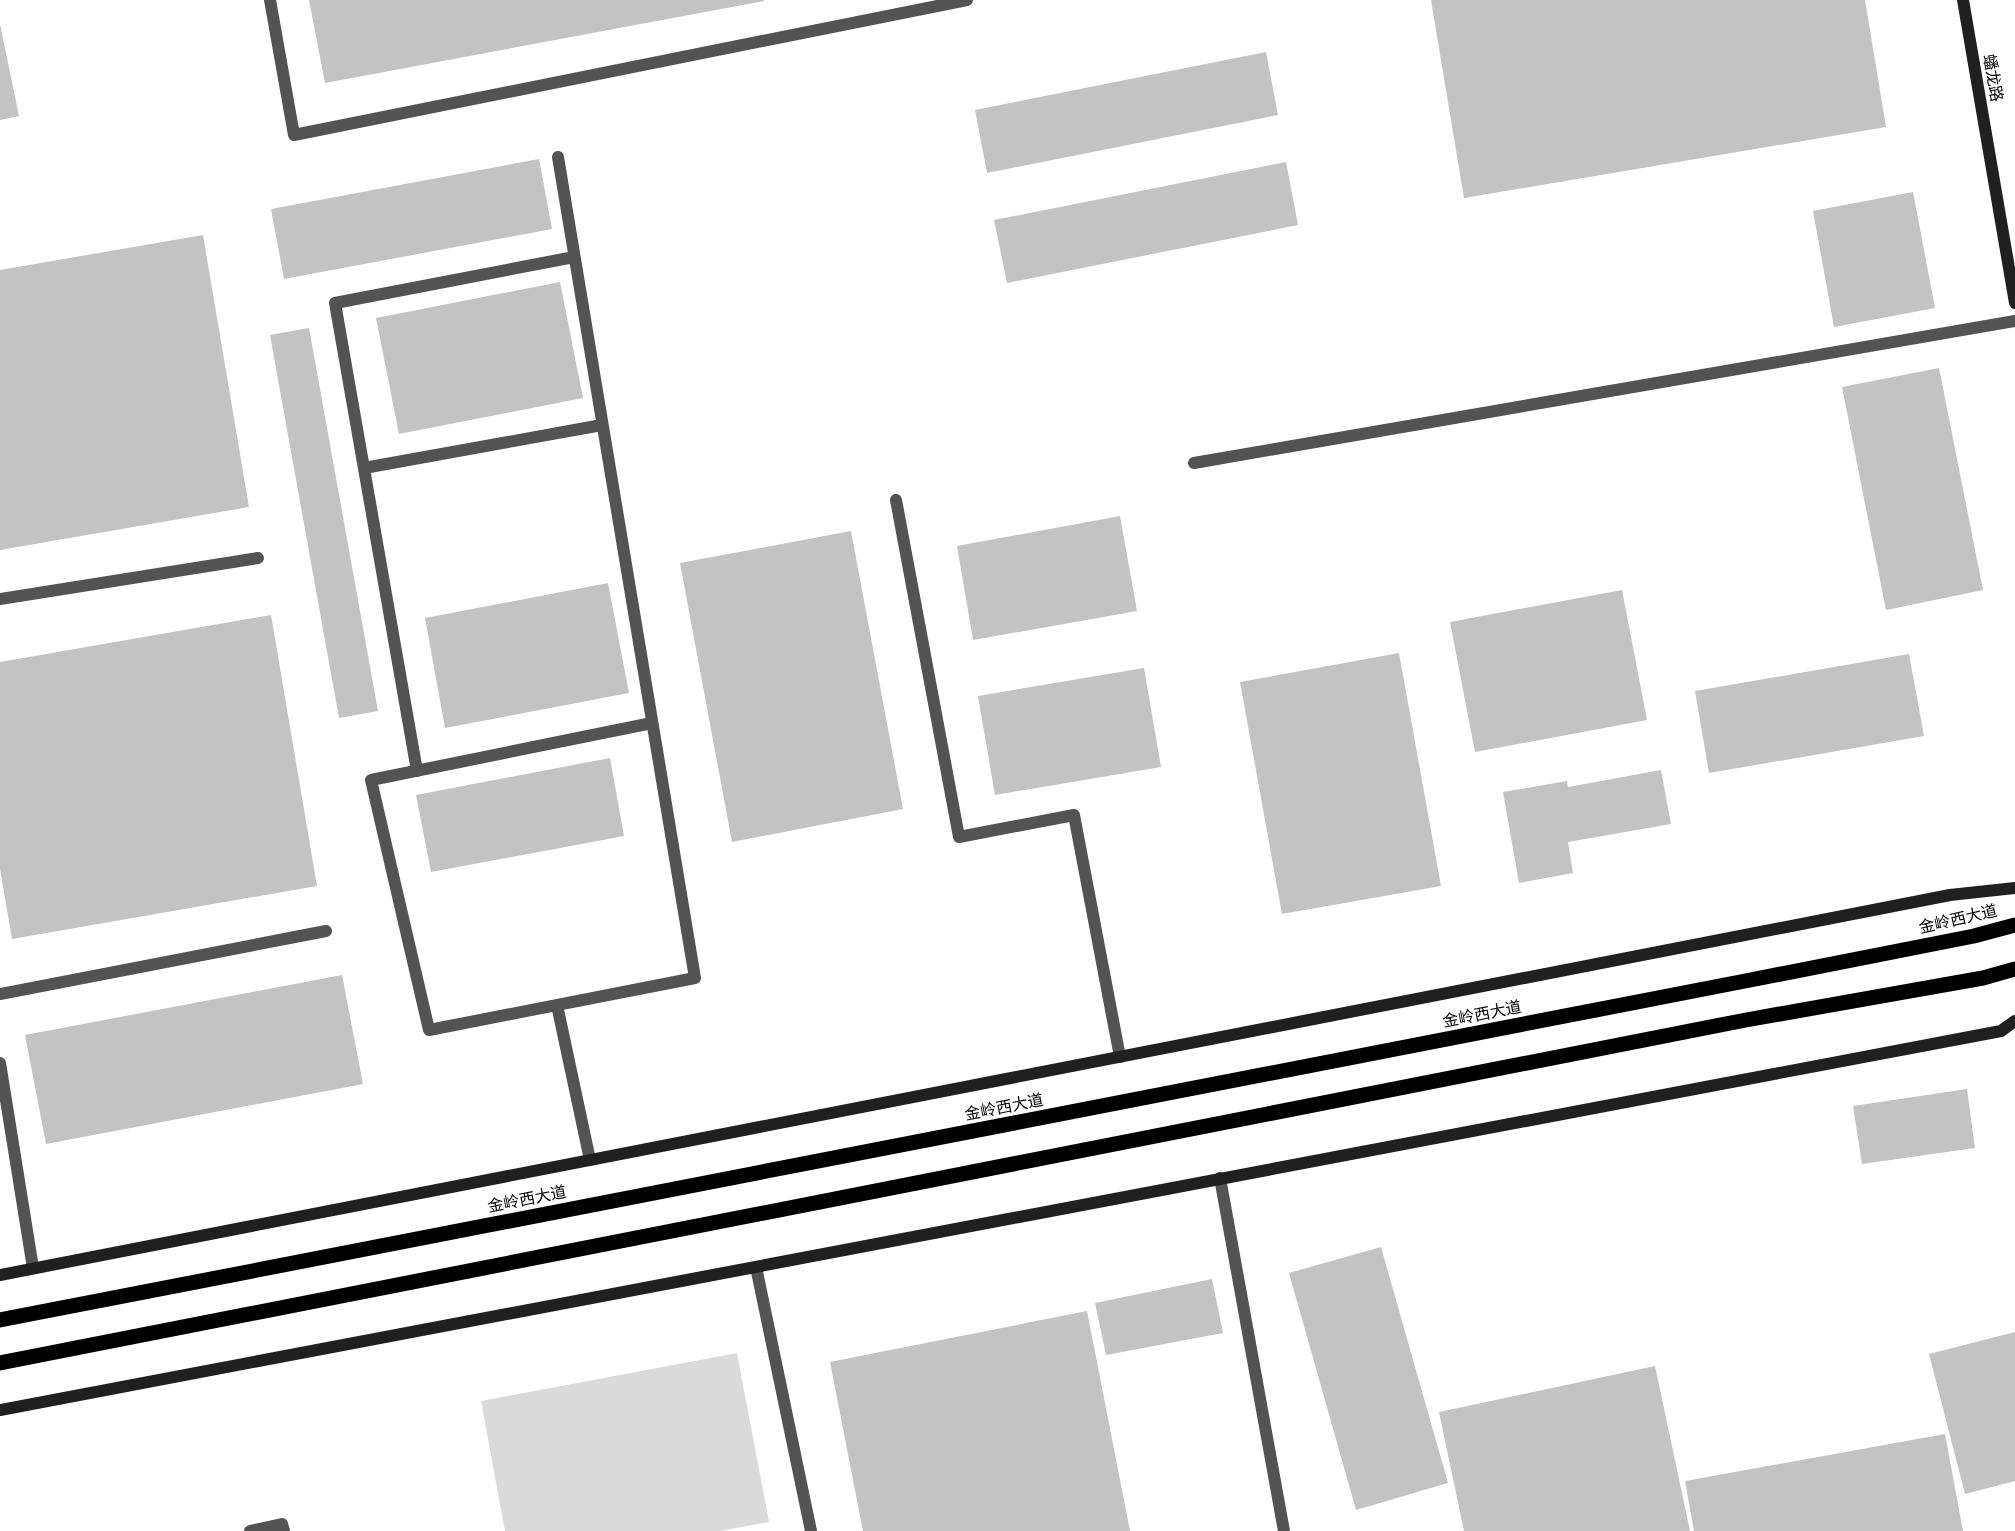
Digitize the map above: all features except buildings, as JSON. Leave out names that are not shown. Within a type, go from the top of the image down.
[{"type":"main road","name":"金岭西大道","points":[[0,1320],[1740,982],[1974,936],[2015,925]]},
{"type":"main road","points":[[0,1363],[1734,1022],[1983,978],[2015,969]]},
{"type":"street","points":[[270,0],[294,135],[967,0]]},
{"type":"street","name":"蟠龙路","points":[[1963,0],[2015,303]]},
{"type":"street","points":[[558,157],[695,978],[429,1030],[371,780],[652,723]]},
{"type":"street","points":[[417,771],[334,303],[574,257]]},
{"type":"street","points":[[1194,463],[2015,321]]},
{"type":"street","points":[[364,468],[602,425]]},
{"type":"street","points":[[896,500],[959,837],[1074,815],[1120,1057]]},
{"type":"street","points":[[0,599],[258,558]]},
{"type":"street","points":[[0,1275],[1950,895],[2015,879]]},
{"type":"street","points":[[1950,895],[2015,888]]},
{"type":"street","points":[[0,994],[326,931]]},
{"type":"street","points":[[557,1005],[590,1160]]},
{"type":"street","points":[[2001,1031],[2015,1021]]},
{"type":"street","points":[[0,1410],[2015,1028]]},
{"type":"street","points":[[0,1064],[33,1269]]},
{"type":"street","points":[[1220,1178],[1284,1531]]},
{"type":"street","points":[[756,1267],[811,1531]]},
{"type":"street","points":[[250,1531],[282,1524],[284,1531]]},
{"type":"shaded area","points":[[737,1353],[769,1522],[720,1531],[505,1531],[481,1401]]}]
